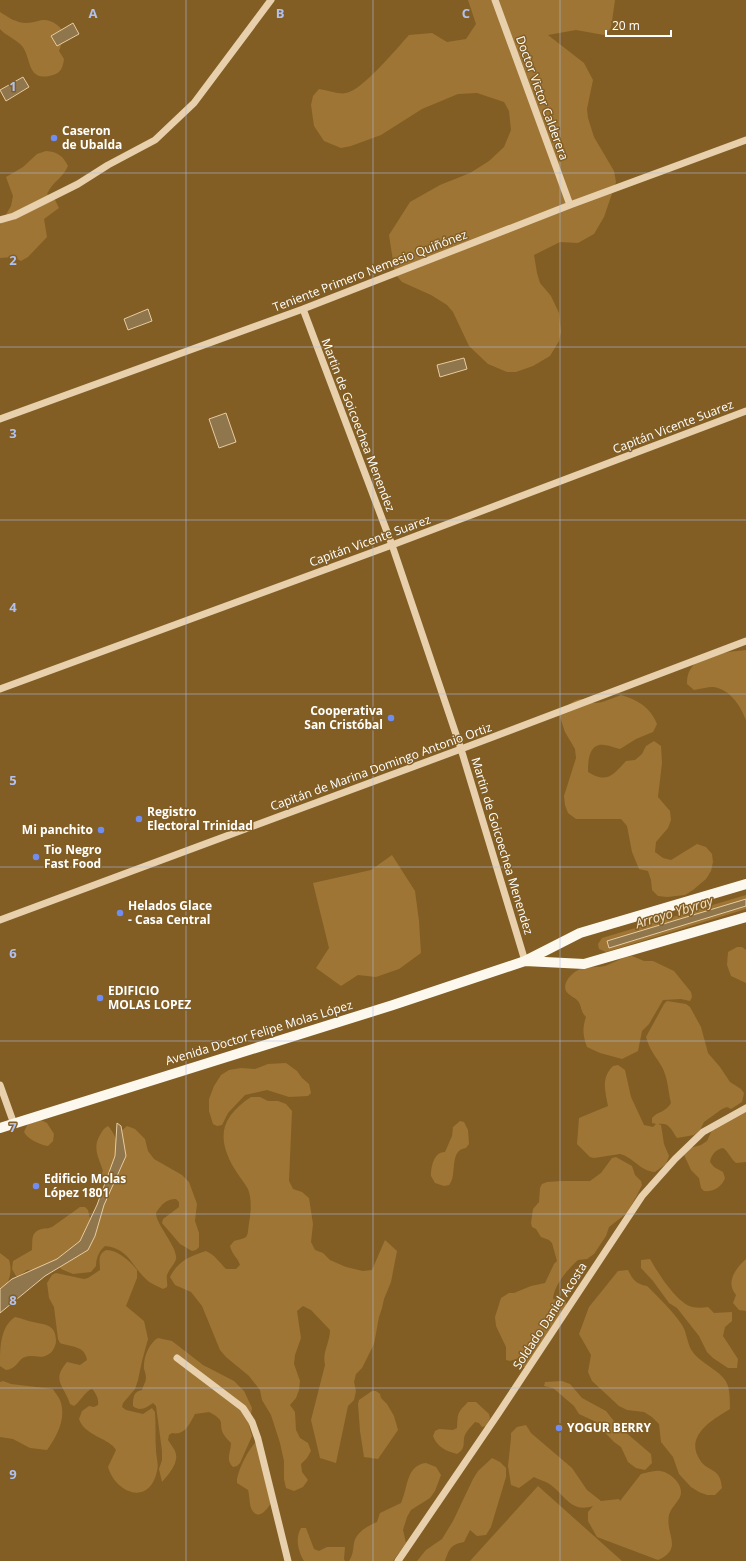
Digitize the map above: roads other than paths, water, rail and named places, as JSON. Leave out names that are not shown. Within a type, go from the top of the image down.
[{"type":"main road","name":"Avenida Doctor Felipe Molas López","points":[[0,1128],[393,1005],[525,961],[580,933],[746,884]]},
{"type":"main road","name":"Avenida Doctor Felipe Molas López","points":[[525,961],[584,964],[746,917]]},
{"type":"street","points":[[0,220],[14,216],[78,184],[108,165],[155,140],[194,103],[271,0]]},
{"type":"street","name":"Doctor Victor Calderera","points":[[495,0],[570,205]]},
{"type":"street","name":"Teniente Primero Nemesio Quiñónez","points":[[0,419],[303,309],[570,205],[746,140]]},
{"type":"street","name":"Martin de Goicoechea Menendez","points":[[303,309],[392,545],[461,749],[525,961]]},
{"type":"street","name":"Capitán Vicente Suarez","points":[[0,689],[392,545],[746,411]]},
{"type":"street","name":"Capitán de Marina Domingo Antonio Ortiz","points":[[0,920],[461,749],[746,641]]},
{"type":"street","points":[[0,1085],[14,1124]]},
{"type":"street","name":"Soldado Daniel Acosta","points":[[398,1561],[498,1414],[642,1196],[675,1159],[703,1132],[746,1108]]},
{"type":"street","points":[[177,1358],[243,1408],[252,1422],[258,1439],[288,1561]]},
{"type":"place","name":"Caseron de Ubalda","points":[[54,138]]},
{"type":"place","name":"Cooperativa San Cristóbal","points":[[391,718]]},
{"type":"place","name":"Registro Electoral Trinidad","points":[[139,819]]},
{"type":"place","name":"Mi panchito","points":[[101,830]]},
{"type":"place","name":"Tio Negro Fast Food","points":[[36,857]]},
{"type":"place","name":"Helados Glace - Casa Central","points":[[120,913]]},
{"type":"place","name":"EDIFICIO MOLAS LOPEZ","points":[[100,998]]},
{"type":"place","name":"Edificio Molas López 1801","points":[[36,1186]]},
{"type":"place","name":"YOGUR BERRY","points":[[559,1428]]},
{"type":"water label","name":"Arroyo Ybyray","points":[[674,912]]}]
